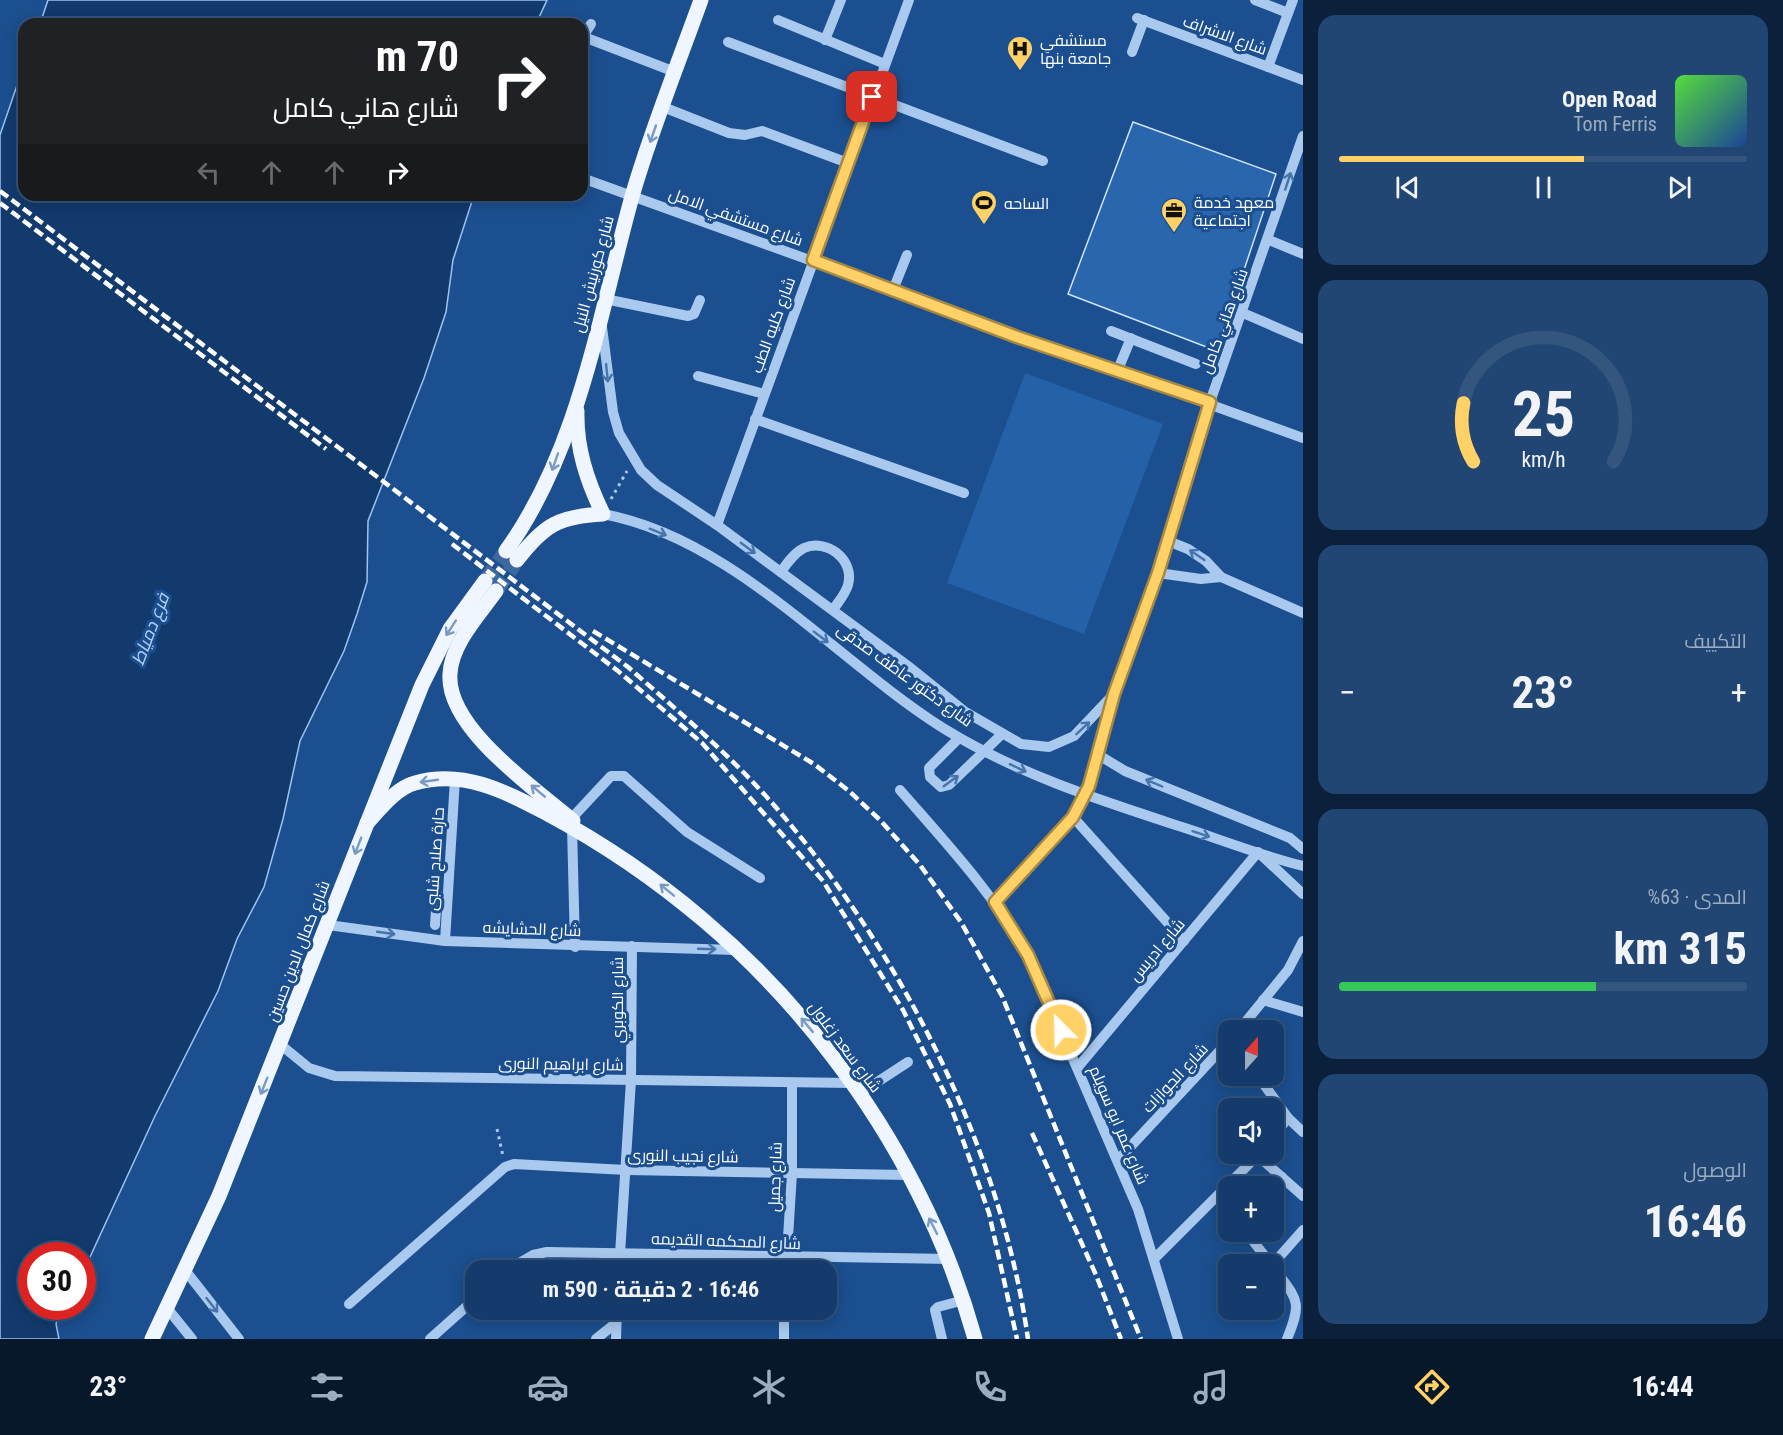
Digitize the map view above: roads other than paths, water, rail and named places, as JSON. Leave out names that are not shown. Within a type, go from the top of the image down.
[{"type":"main road","name":"شارع كورنيش النيل","points":[[511,556],[540,498],[578,396],[632,196],[700,0]]},
{"type":"main road","points":[[578,396],[577,427],[581,457],[590,486],[603,514]]},
{"type":"main road","name":"شارع دكتور عاطف صدقى","points":[[511,556],[555,521],[573,515],[603,514]]},
{"type":"main road","name":"شارع سعد زغلول","points":[[490,586],[461,642],[449,673],[451,689],[467,723],[484,742],[572,823],[664,887],[735,950],[782,995],[834,1057],[879,1123],[950,1259],[975,1339]]},
{"type":"main road","name":"شارع كمال الدين حسين","points":[[152,1339],[185,1270],[281,1045],[396,745],[436,654],[450,629],[490,586]]},
{"type":"main road","name":"شارع سعد زغلول","points":[[367,823],[395,795],[412,783],[430,779],[455,779],[492,787],[572,823]]},
{"type":"street","points":[[825,40],[841,0]]},
{"type":"street","name":"شارع كليه الطب","points":[[717,525],[909,0]]},
{"type":"street","points":[[1255,0],[1288,13]]},
{"type":"street","points":[[1268,67],[1293,0]]},
{"type":"street","name":"شارع الاشراف","points":[[1132,52],[1140,19],[1303,80]]},
{"type":"street","points":[[778,20],[885,64]]},
{"type":"street","points":[[588,29],[591,24]]},
{"type":"street","points":[[588,40],[675,72]]},
{"type":"street","points":[[728,42],[1043,161]]},
{"type":"street","points":[[663,107],[729,134],[745,135],[762,131],[848,162]]},
{"type":"street","name":"شارع هاني كامل","points":[[995,902],[1073,817],[1084,795],[1114,694],[1158,573],[1210,402],[1269,240],[1303,136]]},
{"type":"street","name":"شارع مستشفي الامل","points":[[588,180],[1118,372],[1210,402],[1303,438]]},
{"type":"street","points":[[1269,240],[1303,254]]},
{"type":"street","points":[[892,290],[907,255]]},
{"type":"street","points":[[605,299],[688,316],[694,314],[700,300]]},
{"type":"street","points":[[1243,313],[1303,339]]},
{"type":"street","name":"شارع دكتور عاطف صدقى","points":[[601,315],[613,412],[619,433],[633,459],[657,485],[717,525],[833,610],[964,711],[1001,735],[1037,748],[1058,745],[1086,725],[1114,694]]},
{"type":"street","points":[[1111,331],[1197,364]]},
{"type":"street","points":[[1118,372],[1131,338]]},
{"type":"street","points":[[698,376],[764,394]]},
{"type":"street","points":[[755,419],[964,493]]},
{"type":"street","name":"شارع دكتور عاطف صدقى","points":[[603,514],[620,517],[660,532],[724,564],[959,738],[983,752],[1084,795],[1303,866]]},
{"type":"street","points":[[1168,541],[1188,549],[1206,561],[1221,577],[1303,614]]},
{"type":"street","points":[[781,572],[802,549],[813,545],[825,546],[836,552],[847,566],[848,584],[833,610]]},
{"type":"street","points":[[1158,573],[1201,579],[1221,577]]},
{"type":"street","points":[[959,738],[929,768],[930,777],[941,787],[949,785],[1001,735]]},
{"type":"street","points":[[1097,754],[1125,771],[1290,838],[1303,849]]},
{"type":"street","points":[[575,947],[572,823],[611,776],[624,776],[687,832],[760,878]]},
{"type":"street","name":"حارة صلاح شلبى","points":[[445,941],[441,913],[455,779]]},
{"type":"street","name":"شارع عمر ابو سويلم","points":[[900,790],[976,876],[1028,955],[1118,1160],[1155,1258],[1178,1339]]},
{"type":"street","points":[[1073,817],[1184,941]]},
{"type":"street","points":[[1258,852],[1303,894]]},
{"type":"street","name":"شارع ادريس","points":[[1078,1067],[1258,852]]},
{"type":"street","points":[[435,925],[441,913],[436,894]]},
{"type":"street","name":"شارع الحشايشه","points":[[328,925],[445,941],[575,947],[632,946],[735,950]]},
{"type":"street","points":[[1247,1020],[1288,970],[1303,941]]},
{"type":"street","name":"شارع الكوبري","points":[[620,1260],[631,1080],[632,946]]},
{"type":"street","points":[[1263,1000],[1303,1012]]},
{"type":"street","name":"شارع ابراهيم النورى","points":[[281,1045],[309,1068],[335,1076],[631,1080],[855,1088]]},
{"type":"street","name":"شارع الجوازات","points":[[1118,1160],[1218,1053]]},
{"type":"street","points":[[855,1088],[908,1062]]},
{"type":"street","name":"شارع جميل","points":[[786,1258],[792,1173],[792,1084]]},
{"type":"street","points":[[1265,1086],[1288,1118],[1303,1132]]},
{"type":"street","points":[[1284,1123],[1288,1118]]},
{"type":"street","name":"شارع نجيب النورى","points":[[349,1304],[505,1167],[522,1163],[626,1170],[907,1175]]},
{"type":"street","points":[[1237,1176],[1248,1164]]},
{"type":"street","points":[[1268,1164],[1281,1176]]},
{"type":"street","points":[[1284,1179],[1303,1196]]},
{"type":"street","points":[[1155,1258],[1218,1196]]},
{"type":"street","points":[[1283,1254],[1303,1230]]},
{"type":"street","points":[[1254,1242],[1263,1254]]},
{"type":"street","name":"شارع المحكمه القديمه","points":[[523,1260],[547,1252],[620,1252],[786,1258],[950,1259]]},
{"type":"street","points":[[185,1270],[239,1339]]},
{"type":"street","points":[[1284,1282],[1301,1306],[1287,1339]]},
{"type":"street","points":[[942,1339],[935,1311],[938,1307],[964,1300]]},
{"type":"street","points":[[167,1308],[192,1339]]},
{"type":"street","points":[[430,1339],[465,1308]]},
{"type":"street","points":[[616,1320],[616,1339]]},
{"type":"street","points":[[783,1339],[784,1320]]},
{"type":"street","points":[[596,1339],[616,1323]]},
{"type":"water","points":[[48,0],[547,0],[539,18],[42,18]]},
{"type":"water","name":"فرع دمياط","points":[[18,82],[18,201],[472,201],[453,260],[446,312],[424,378],[368,521],[367,582],[344,651],[300,741],[283,819],[264,887],[237,939],[218,991],[155,1116],[96,1245],[96,1242],[18,1242],[18,1320],[57,1320],[59,1339],[0,1339],[0,135]]},
{"type":"tunnel","points":[[485,581],[506,551]]},
{"type":"tunnel","points":[[496,591],[517,560]]},
{"type":"railway","points":[[0,191],[628,667],[721,750],[773,804],[819,861],[863,922],[938,1054],[969,1124],[995,1195],[1014,1267],[1028,1339]]},
{"type":"railway","points":[[0,203],[326,449]]},
{"type":"railway","points":[[452,544],[618,671],[702,743],[823,881],[903,1010],[950,1104],[989,1213],[1017,1339]]},
{"type":"railway","points":[[593,631],[814,764],[849,791],[880,820],[920,865],[961,922],[1002,996],[1141,1339]]},
{"type":"railway","points":[[1032,1133],[1096,1275],[1121,1339]]},
{"type":"place","name":"مستشفي جامعة بنها","points":[[1020,72]]},
{"type":"place","name":"الساحه","points":[[984,226]]},
{"type":"place","name":"معهد خدمة اجتماعية","points":[[1174,234]]}]
